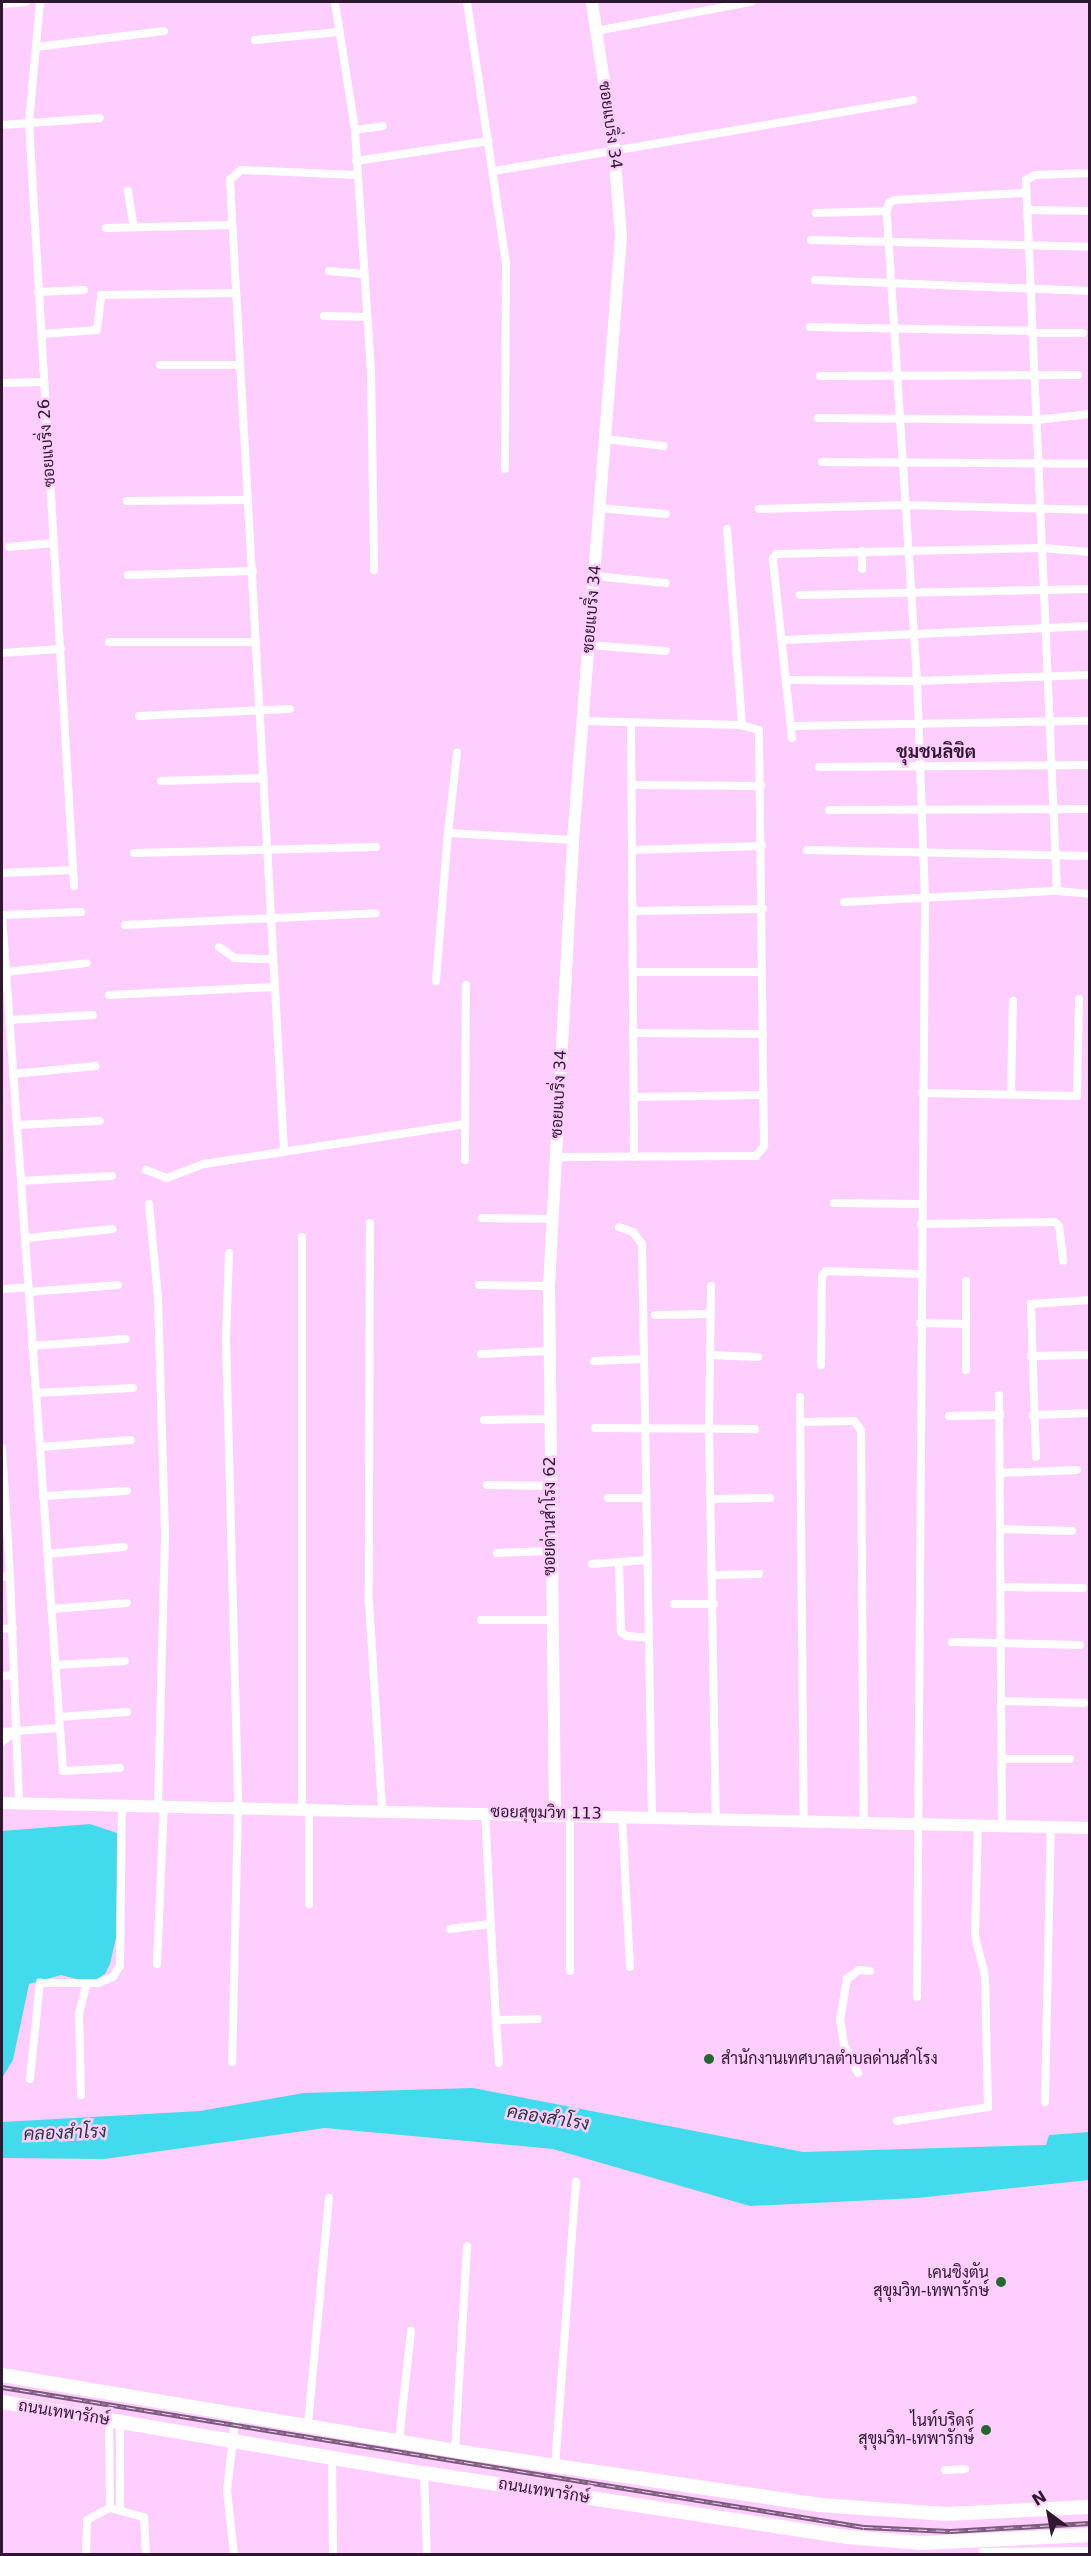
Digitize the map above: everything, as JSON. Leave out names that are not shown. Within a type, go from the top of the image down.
[{"type":"main road","name":"ถนนเทพารักษ์","points":[[2,2376],[236,2412],[555,2466],[882,2512],[946,2514],[1089,2507]]},
{"type":"main road","name":"ถนนเทพารักษ์","points":[[2,2402],[424,2473],[856,2538],[983,2549],[1089,2535]]},
{"type":"street","points":[[2,4],[26,2]]},
{"type":"street","name":"ซอยแบริ่ง 26","points":[[40,2],[29,123],[74,886]]},
{"type":"street","points":[[335,2],[355,130],[375,462],[374,570]]},
{"type":"street","points":[[467,2],[494,171],[508,284],[505,469]]},
{"type":"street","name":"ซอยแบริ่ง 34","points":[[551,1219],[573,840],[621,237],[614,148],[592,2]]},
{"type":"street","points":[[596,31],[751,2]]},
{"type":"street","points":[[36,47],[164,31]]},
{"type":"street","points":[[255,40],[340,32]]},
{"type":"street","points":[[494,171],[614,148],[914,100]]},
{"type":"street","points":[[2,125],[100,118]]},
{"type":"street","points":[[355,130],[383,126]]},
{"type":"street","points":[[356,161],[488,141]]},
{"type":"street","points":[[284,1150],[230,180],[241,170],[357,175]]},
{"type":"street","points":[[1058,891],[1031,332],[1026,180],[1031,176],[1089,172]]},
{"type":"street","points":[[128,191],[134,227]]},
{"type":"street","points":[[917,1997],[920,1274],[925,898],[917,681],[887,211],[889,202],[895,200],[1026,193]]},
{"type":"street","points":[[1027,210],[1089,211]]},
{"type":"street","points":[[816,213],[887,211]]},
{"type":"street","points":[[106,228],[232,225]]},
{"type":"street","points":[[811,240],[889,240],[1089,247]]},
{"type":"street","points":[[329,271],[363,274]]},
{"type":"street","points":[[815,280],[891,281],[1089,291]]},
{"type":"street","points":[[38,292],[84,290]]},
{"type":"street","points":[[42,334],[97,330],[101,295],[236,293]]},
{"type":"street","points":[[324,316],[367,317]]},
{"type":"street","points":[[810,327],[1083,333]]},
{"type":"street","points":[[160,364],[239,364]]},
{"type":"street","points":[[820,376],[1077,375]]},
{"type":"street","points":[[2,383],[43,382]]},
{"type":"street","points":[[818,418],[1036,420],[1089,414]]},
{"type":"street","points":[[605,439],[664,446]]},
{"type":"street","points":[[822,462],[902,460],[1089,464]]},
{"type":"street","points":[[127,501],[248,500]]},
{"type":"street","points":[[759,509],[905,505],[1089,510]]},
{"type":"street","points":[[600,508],[666,514]]},
{"type":"street","points":[[727,529],[742,725]]},
{"type":"street","points":[[9,547],[54,543]]},
{"type":"street","points":[[792,738],[784,640],[773,559],[776,554],[1042,548],[1089,552]]},
{"type":"street","points":[[862,551],[862,569]]},
{"type":"street","points":[[128,575],[253,571]]},
{"type":"street","points":[[594,576],[666,583]]},
{"type":"street","points":[[800,595],[1089,589]]},
{"type":"street","points":[[784,640],[1046,630],[1089,626]]},
{"type":"street","points":[[109,642],[256,642]]},
{"type":"street","points":[[589,645],[666,651]]},
{"type":"street","points":[[2,653],[61,649]]},
{"type":"street","points":[[787,680],[917,681],[1089,675]]},
{"type":"street","points":[[139,716],[290,709]]},
{"type":"street","points":[[555,1157],[756,1156],[764,1146],[763,909],[759,730],[742,725],[582,721]]},
{"type":"street","points":[[791,726],[1089,721]]},
{"type":"street","points":[[631,723],[634,1157]]},
{"type":"street","points":[[436,981],[457,753]]},
{"type":"street","points":[[819,767],[1089,765]]},
{"type":"street","points":[[161,781],[264,778]]},
{"type":"street","points":[[632,785],[761,786]]},
{"type":"street","points":[[829,810],[1089,809]]},
{"type":"street","points":[[448,833],[573,840]]},
{"type":"street","points":[[632,850],[762,846]]},
{"type":"street","points":[[134,854],[376,847]]},
{"type":"street","points":[[807,850],[1089,856]]},
{"type":"street","points":[[2,873],[74,870]]},
{"type":"street","points":[[844,902],[1058,891],[1089,894]]},
{"type":"street","points":[[633,911],[763,909]]},
{"type":"street","points":[[81,912],[2,915],[27,1238],[28,1289],[63,1771],[120,1768]]},
{"type":"street","points":[[125,925],[376,913]]},
{"type":"street","points":[[219,946],[235,958],[272,959]]},
{"type":"street","points":[[6,972],[87,963]]},
{"type":"street","points":[[633,972],[762,972]]},
{"type":"street","points":[[465,1160],[466,985]]},
{"type":"street","points":[[109,995],[275,987]]},
{"type":"street","points":[[922,1093],[1077,1096],[1079,999]]},
{"type":"street","points":[[1011,1095],[1013,1001]]},
{"type":"street","points":[[9,1020],[93,1015]]},
{"type":"street","points":[[634,1033],[763,1034]]},
{"type":"street","points":[[13,1074],[96,1066]]},
{"type":"street","points":[[635,1097],[764,1095]]},
{"type":"street","points":[[17,1125],[100,1120]]},
{"type":"street","points":[[146,1170],[167,1178],[204,1164],[464,1124]]},
{"type":"street","points":[[21,1181],[112,1176]]},
{"type":"street","points":[[834,1203],[921,1204]]},
{"type":"street","points":[[149,1204],[158,1298],[165,1537],[162,1806],[157,1964]]},
{"type":"street","points":[[482,1218],[551,1219]]},
{"type":"street","name":"ซอยด่านสำโรง 62","points":[[551,1219],[548,1351],[555,1813]]},
{"type":"street","points":[[921,1224],[1055,1222],[1059,1226],[1062,1261]]},
{"type":"street","points":[[370,1223],[369,1601],[382,1810]]},
{"type":"street","points":[[619,1227],[633,1232],[642,1244],[644,1498],[652,1816]]},
{"type":"street","points":[[27,1238],[113,1229]]},
{"type":"street","points":[[302,1237],[305,1808],[309,1904]]},
{"type":"street","points":[[229,1253],[226,1338],[238,1807],[232,2062]]},
{"type":"street","points":[[821,1365],[822,1276],[826,1271],[920,1274]]},
{"type":"street","points":[[966,1281],[966,1370]]},
{"type":"street","points":[[2,1289],[118,1285]]},
{"type":"street","points":[[479,1285],[549,1286]]},
{"type":"street","points":[[711,1286],[709,1428],[714,1575],[716,1818]]},
{"type":"street","points":[[1036,1458],[1031,1304],[1089,1300]]},
{"type":"street","points":[[655,1315],[711,1314]]},
{"type":"street","points":[[920,1323],[966,1324]]},
{"type":"street","points":[[32,1346],[126,1339]]},
{"type":"street","points":[[481,1354],[548,1351]]},
{"type":"street","points":[[710,1355],[758,1357]]},
{"type":"street","points":[[1031,1356],[1089,1355]]},
{"type":"street","points":[[594,1360],[643,1359]]},
{"type":"street","points":[[36,1393],[133,1388]]},
{"type":"street","points":[[999,1395],[1002,1826]]},
{"type":"street","points":[[800,1397],[804,1821]]},
{"type":"street","points":[[1033,1415],[1089,1413]]},
{"type":"street","points":[[949,1416],[1000,1415]]},
{"type":"street","points":[[484,1419],[549,1419]]},
{"type":"street","points":[[800,1422],[854,1421],[861,1430],[864,1823]]},
{"type":"street","points":[[594,1428],[755,1430]]},
{"type":"street","points":[[40,1447],[131,1440]]},
{"type":"street","points":[[2,1448],[6,1576],[13,1628],[14,1732],[19,1742],[19,1803]]},
{"type":"street","points":[[1001,1473],[1077,1470]]},
{"type":"street","points":[[488,1485],[550,1486]]},
{"type":"street","points":[[43,1496],[127,1491]]},
{"type":"street","points":[[608,1498],[644,1498]]},
{"type":"street","points":[[712,1499],[770,1498]]},
{"type":"street","points":[[1001,1529],[1072,1531]]},
{"type":"street","points":[[47,1554],[124,1547]]},
{"type":"street","points":[[497,1553],[550,1551]]},
{"type":"street","points":[[592,1564],[646,1560]]},
{"type":"street","points":[[619,1562],[621,1632],[627,1636],[648,1638]]},
{"type":"street","points":[[714,1575],[759,1574]]},
{"type":"street","points":[[1002,1587],[1083,1588]]},
{"type":"street","points":[[51,1609],[127,1603]]},
{"type":"street","points":[[674,1604],[714,1604]]},
{"type":"street","points":[[481,1620],[551,1620]]},
{"type":"street","points":[[2,1629],[13,1628]]},
{"type":"street","points":[[952,1642],[1002,1645],[1080,1645]]},
{"type":"street","points":[[55,1665],[125,1661]]},
{"type":"street","points":[[2,1676],[14,1675]]},
{"type":"street","points":[[1001,1701],[1084,1703]]},
{"type":"street","points":[[59,1717],[127,1712]]},
{"type":"street","points":[[2,1732],[60,1728]]},
{"type":"street","points":[[2,1742],[14,1732]]},
{"type":"street","points":[[1002,1759],[1070,1759]]},
{"type":"street","name":"ซอยสุขุมวิท 113","points":[[2,1803],[570,1813],[1089,1828]]},
{"type":"street","points":[[30,2079],[38,1986],[46,1980],[86,1985],[107,1981],[120,1966],[122,1805]]},
{"type":"street","points":[[485,1812],[489,1924],[499,2062]]},
{"type":"street","points":[[570,1813],[570,1971]]},
{"type":"street","points":[[622,1815],[630,1967]]},
{"type":"street","points":[[897,2121],[988,2107],[985,1976],[975,1936],[978,1825]]},
{"type":"street","points":[[1045,2102],[1051,1827]]},
{"type":"street","points":[[450,1929],[489,1924]]},
{"type":"street","points":[[858,2073],[844,2044],[840,2020],[847,1979],[859,1970],[870,1971]]},
{"type":"street","points":[[81,2095],[79,2014],[86,1985]]},
{"type":"street","points":[[496,2020],[538,2019]]},
{"type":"street","points":[[555,2466],[576,2182]]},
{"type":"street","points":[[308,2424],[329,2198]]},
{"type":"street","points":[[455,2450],[467,2246]]},
{"type":"street","points":[[399,2440],[411,2331]]},
{"type":"street","points":[[234,2554],[227,2491],[236,2412]]},
{"type":"street","points":[[110,2508],[114,2421]]},
{"type":"street","points":[[114,2421],[120,2508]]},
{"type":"street","points":[[332,2456],[333,2554]]},
{"type":"street","points":[[945,2470],[965,2469]]},
{"type":"street","points":[[424,2473],[427,2554]]},
{"type":"street","points":[[86,2554],[87,2520],[110,2508],[120,2508],[144,2517],[146,2554]]},
{"type":"street","points":[[983,2549],[1089,2551]]},
{"type":"water","points":[[90,1824],[117,1833],[116,1938],[110,1964],[105,1974],[91,1983],[61,1975],[29,1984],[13,2060],[2,2078],[2,1831]]},
{"type":"water","name":"คลองสำโรง","points":[[473,2088],[803,2152],[1046,2145],[1049,2135],[1089,2132],[1089,2180],[917,2198],[750,2206],[553,2149],[325,2128],[104,2159],[2,2158],[2,2122],[200,2111],[304,2093]]},
{"type":"railway","points":[[2,2387],[864,2527],[950,2531],[1090,2523]]},
{"type":"place","name":"สำนักงานเทศบาลตำบลด่านสำโรง","points":[[709,2059]]},
{"type":"place","name":"เคนซิงตัน สุขุมวิท-เทพารักษ์","points":[[1001,2282]]},
{"type":"place","name":"ไนท์บริดจ์ สุขุมวิท-เทพารักษ์","points":[[986,2430]]},
{"type":"district","name":"ชุมชนลิขิต","points":[[936,752]]}]
